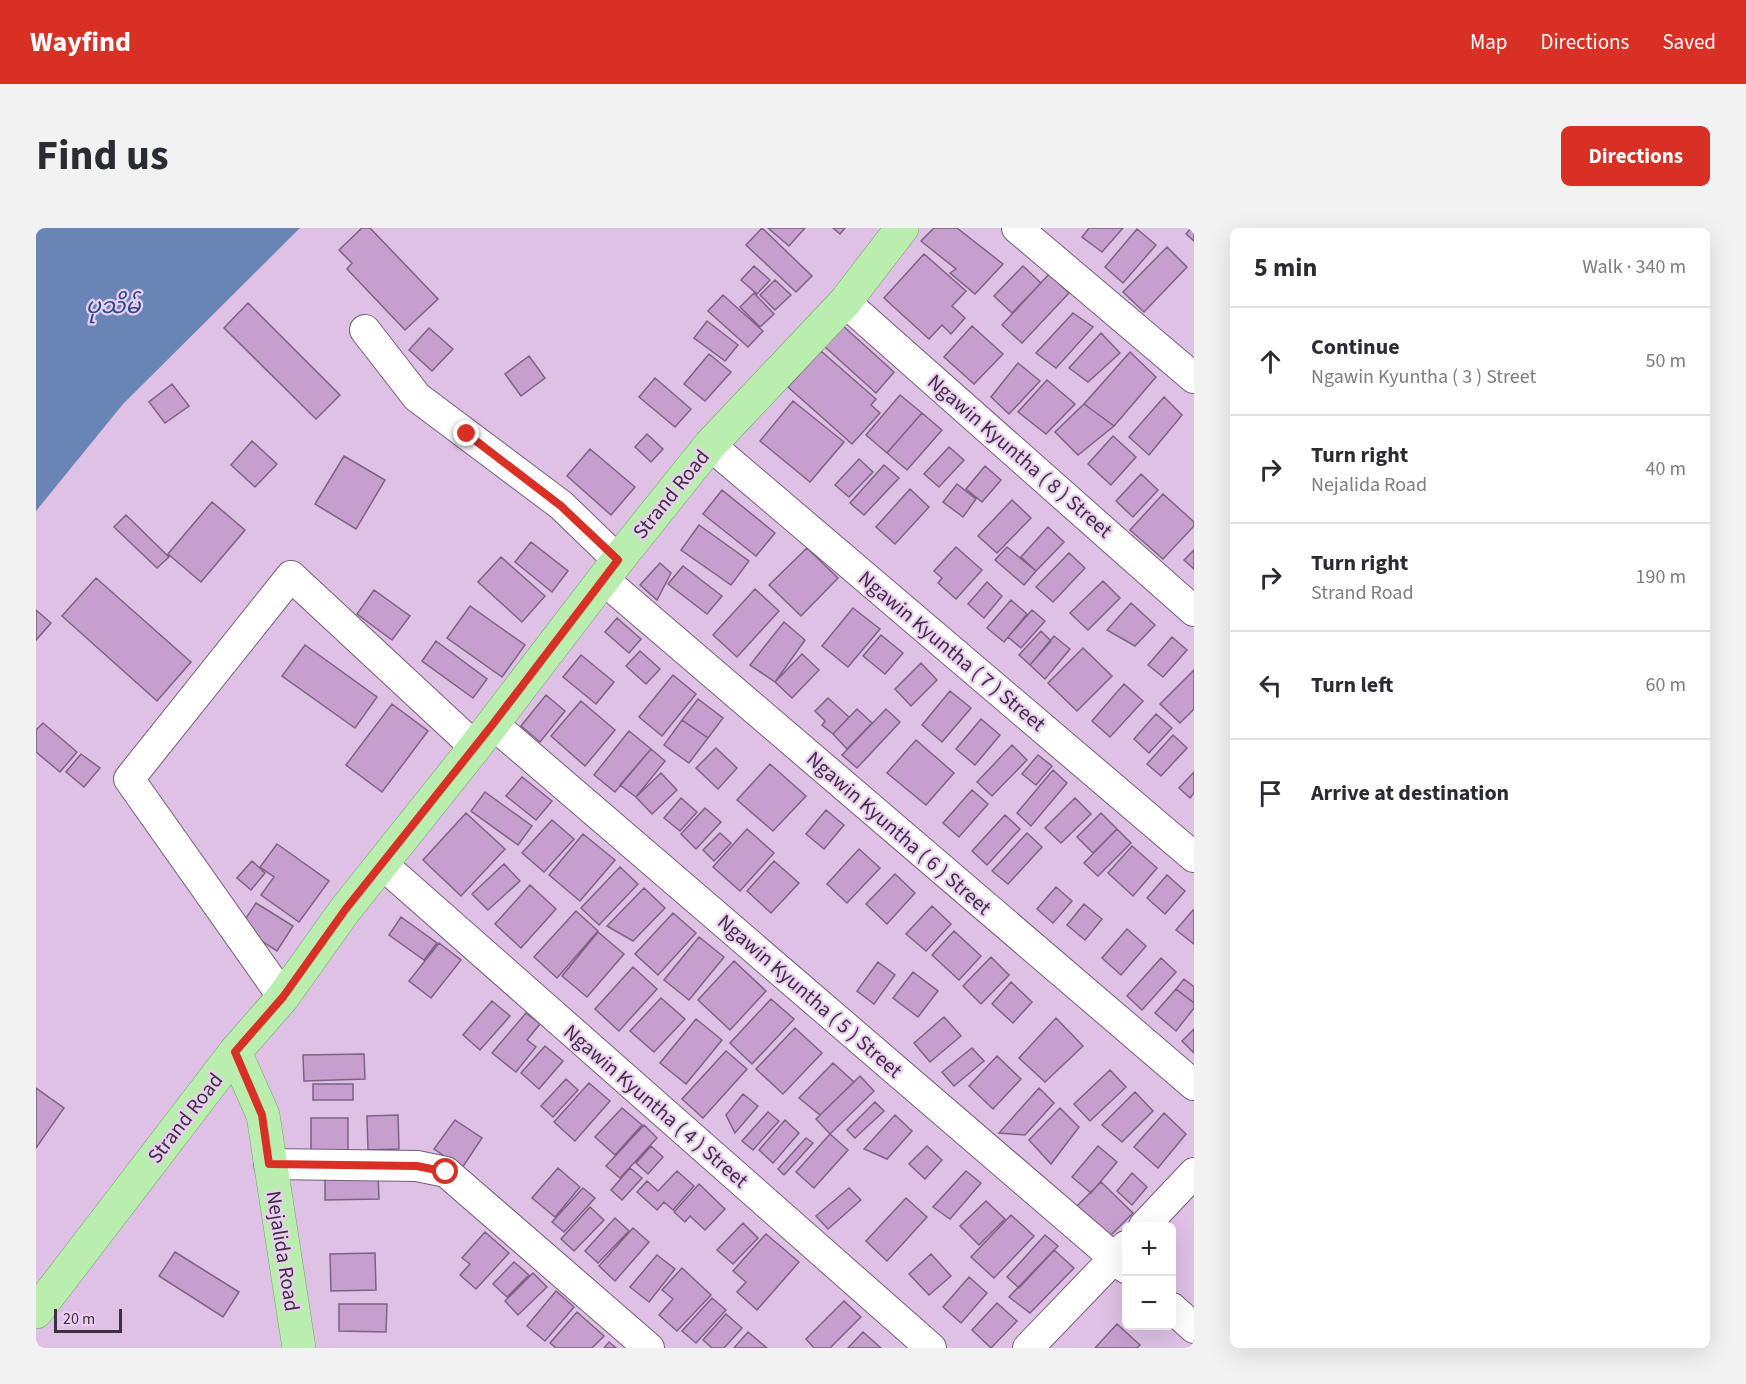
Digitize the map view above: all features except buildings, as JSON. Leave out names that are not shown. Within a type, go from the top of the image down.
[{"type":"main road","name":"Strand Road","points":[[36,1312],[235,1052],[283,997],[345,910],[484,736],[611,570],[711,445],[845,302],[902,228]]},
{"type":"main road","name":"Nejalida Road","points":[[235,1052],[262,1115],[299,1348]]},
{"type":"street","points":[[1017,228],[1194,378]]},
{"type":"street","name":"Ngawin Kyuntha ( 8 ) Street","points":[[845,302],[1194,611]]},
{"type":"street","name":"Ngawin Kyuntha ( 6 ) Street","points":[[365,330],[417,397],[561,506],[611,570],[1194,1085]]},
{"type":"street","name":"Ngawin Kyuntha ( 7 ) Street","points":[[711,445],[1194,857]]},
{"type":"street","name":"Ngawin Kyuntha ( 5 ) Street","points":[[283,997],[129,779],[291,576],[1122,1256]]},
{"type":"street","name":"Ngawin Kyuntha ( 4 ) Street","points":[[382,864],[931,1348]]},
{"type":"street","points":[[269,1164],[417,1166],[446,1172],[649,1348]]},
{"type":"street","points":[[1149,1222],[1194,1173]]},
{"type":"street","points":[[1028,1348],[1122,1258]]},
{"type":"street","points":[[1176,1312],[1194,1328]]},
{"type":"water","name":"ပုသိမ်","points":[[36,228],[300,228],[123,404],[36,511]]},
{"type":"route","points":[[446,1172],[417,1166],[269,1164],[262,1115],[235,1052],[283,997],[345,910],[493,724],[618,560],[561,506],[467,434]]}]
